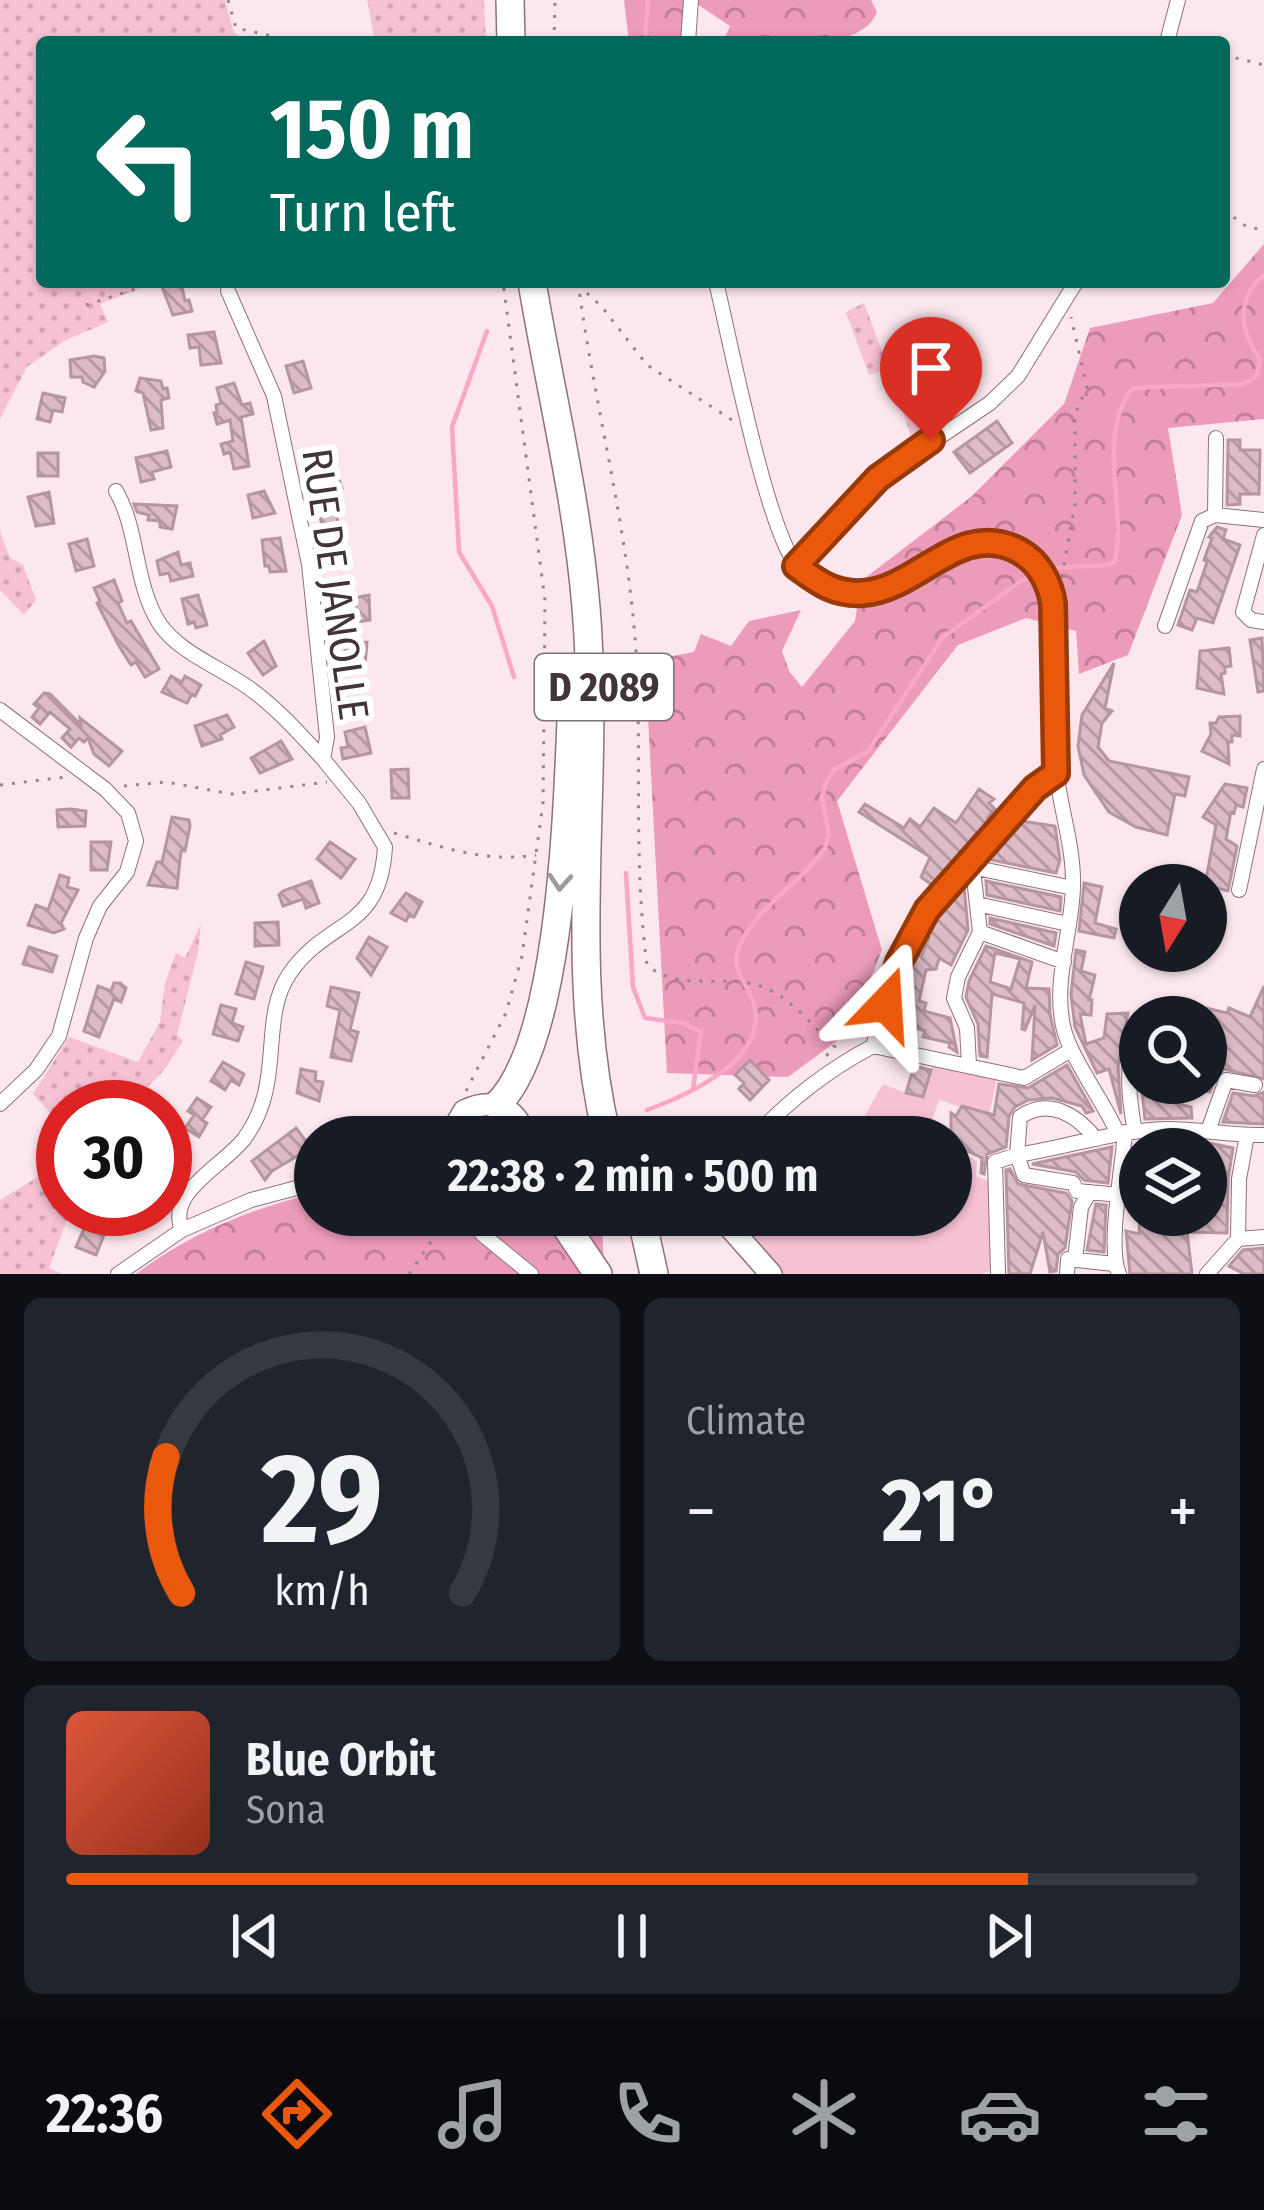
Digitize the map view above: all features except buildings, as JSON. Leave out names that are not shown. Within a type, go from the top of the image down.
[{"type":"highway","points":[[510,0],[511,36]]},
{"type":"highway","points":[[527,0],[527,36]]},
{"type":"highway","name":"D 2089","points":[[533,288],[586,610],[584,974],[602,1116]]},
{"type":"highway","name":"D 2089","points":[[550,288],[603,610],[602,975],[619,1116]]},
{"type":"highway","points":[[497,1105],[519,1074],[547,988],[558,916],[571,727],[568,577],[543,347]]},
{"type":"highway","points":[[572,1236],[598,1274]]},
{"type":"highway","points":[[630,1236],[637,1274]]},
{"type":"highway","points":[[647,1236],[658,1274]]},
{"type":"street","points":[[688,36],[691,0]]},
{"type":"street","points":[[1169,36],[1178,0]]},
{"type":"street","points":[[717,288],[774,516],[796,566],[827,589],[866,593],[887,588],[948,552],[976,542],[1025,554],[1051,588],[1056,773],[1071,848],[1073,888],[1064,962],[1063,1027],[1072,1050],[1123,1128]]},
{"type":"street","points":[[796,566],[878,478],[990,403],[1018,376],[1073,288]]},
{"type":"street","name":"RUE DE JANOLLE","points":[[228,291],[274,396],[309,564],[327,737],[322,759],[378,830]]},
{"type":"street","points":[[1214,514],[1216,437]]},
{"type":"street","points":[[116,490],[160,624],[174,641],[251,689],[322,759]]},
{"type":"street","points":[[1166,626],[1202,521],[1214,514],[1264,520]]},
{"type":"street","points":[[1264,535],[1243,612],[1251,620],[1264,622]]},
{"type":"street","points":[[0,710],[105,789],[128,813],[136,841],[134,857],[100,905],[86,938],[59,1036],[36,1070],[0,1104]]},
{"type":"street","points":[[1239,890],[1264,769]]},
{"type":"street","points":[[873,1046],[899,962],[927,910],[1035,788],[1056,773]]},
{"type":"street","points":[[192,1189],[230,1156],[261,1111],[269,1084],[274,1017],[290,972],[358,917],[376,895],[385,847],[378,830]]},
{"type":"street","points":[[1246,859],[1264,863]]},
{"type":"street","points":[[972,864],[1073,888]]},
{"type":"street","points":[[969,1065],[967,1028],[954,998],[958,976],[980,932],[972,864]]},
{"type":"street","points":[[977,904],[1068,924]]},
{"type":"street","points":[[980,932],[1064,962]]},
{"type":"street","points":[[775,1116],[830,1069],[873,1046],[1024,1078],[1072,1050]]},
{"type":"street","points":[[1209,1128],[1226,1080],[1255,1085]]},
{"type":"street","points":[[461,1116],[475,1106],[497,1105],[515,1116]]},
{"type":"street","points":[[1096,1139],[1080,1119],[1052,1108],[1033,1108],[1021,1117],[1017,1155],[1024,1175],[1073,1183],[1077,1191],[1119,1198]]},
{"type":"street","points":[[1227,1133],[1264,1135]]},
{"type":"street","points":[[998,1274],[994,1162],[1119,1134]]},
{"type":"street","points":[[1207,1274],[1238,1239],[1239,1179],[1247,1136]]},
{"type":"street","points":[[192,1226],[251,1200],[294,1189]]},
{"type":"street","points":[[1090,1192],[1081,1207],[1071,1267],[1116,1269],[1119,1216]]},
{"type":"street","points":[[118,1274],[173,1236]]},
{"type":"street","points":[[485,1236],[531,1274]]},
{"type":"street","points":[[492,1236],[496,1245]]},
{"type":"street","points":[[737,1236],[771,1274]]},
{"type":"street","points":[[1238,1239],[1264,1237]]},
{"type":"path","points":[[228,0],[236,28],[272,36]]},
{"type":"path","points":[[554,36],[556,0]]},
{"type":"path","points":[[1230,56],[1264,65]]},
{"type":"path","points":[[1230,214],[1247,227],[1264,230]]},
{"type":"path","points":[[86,305],[138,288]]},
{"type":"path","points":[[464,1111],[467,1086],[506,1013],[522,956],[543,803],[545,600],[504,288]]},
{"type":"path","points":[[579,288],[623,549],[638,670],[636,802],[647,965],[674,978],[758,985],[781,996],[835,1047],[818,1063]]},
{"type":"path","points":[[582,288],[647,365],[753,434]]},
{"type":"path","points":[[1062,575],[1076,504],[1075,414],[1087,387],[1067,298]]},
{"type":"path","points":[[0,785],[86,773]]},
{"type":"path","points":[[105,789],[150,781],[232,794],[341,780]]},
{"type":"path","points":[[378,830],[442,850],[509,860],[538,854]]},
{"type":"path","points":[[409,1274],[435,1236]]},
{"type":"shaded area","points":[[0,0],[225,0],[234,33],[240,36],[36,36],[36,288],[141,288],[100,304],[108,322],[64,341],[27,367],[0,419]]},
{"type":"shaded area","points":[[367,0],[484,0],[486,36],[374,36]]},
{"type":"shaded area","points":[[864,303],[888,368],[923,353],[952,422],[914,445],[888,369],[869,375],[846,312]]},
{"type":"shaded area","points":[[0,531],[10,558],[23,565],[36,600],[24,615],[0,590]]},
{"type":"shaded area","points":[[201,924],[177,1035],[183,1041],[154,1080],[42,1080],[69,1037],[138,1062],[160,1022],[165,983],[176,953],[185,958]]},
{"type":"shaded area","points":[[933,1063],[997,1078],[989,1116],[939,1100],[933,1116],[864,1116],[883,1084],[922,1099]]},
{"type":"shaded area","points":[[972,1158],[977,1161],[976,1176],[990,1182],[993,1270],[981,1274],[782,1274],[749,1236],[972,1236]]},
{"type":"shaded area","points":[[36,1178],[36,1236],[61,1236],[49,1268],[62,1274],[0,1274],[0,1200]]},
{"type":"green space","points":[[624,0],[871,0],[877,12],[867,26],[849,36],[726,36],[730,26],[697,4],[691,36],[628,36]]},
{"type":"green space","points":[[1264,244],[1264,419],[1168,428],[1182,515],[1128,655],[1079,674],[1076,631],[1026,618],[958,645],[837,801],[882,950],[849,1032],[788,1077],[667,1073],[645,661],[694,652],[701,634],[731,646],[749,621],[801,610],[782,651],[802,687],[855,621],[861,581],[971,497],[1064,404],[1090,328],[1213,303]]},
{"type":"green space","points":[[294,1199],[294,1236],[603,1236],[604,1274],[136,1274],[221,1224]]},
{"type":"waterway","points":[[645,36],[648,0]]},
{"type":"waterway","points":[[647,1110],[701,1086],[748,1045],[755,1008],[739,972],[739,947],[767,907],[825,848],[829,834],[822,797],[826,782],[834,770],[868,751],[943,637],[1021,581],[1053,568],[1115,561],[1116,427],[1133,388],[1243,384],[1257,376],[1260,359],[1248,338],[1244,316],[1248,294],[1264,275]]},
{"type":"waterway","points":[[487,331],[452,427],[459,552],[492,606],[514,677]]},
{"type":"waterway","points":[[626,873],[633,987],[645,1018],[683,1023],[701,1032],[693,1089]]},
{"type":"route","points":[[886,1004],[899,962],[927,910],[1035,788],[1056,773],[1051,588],[1025,554],[976,542],[948,552],[887,588],[866,593],[827,589],[796,566],[878,478],[931,440]]}]
